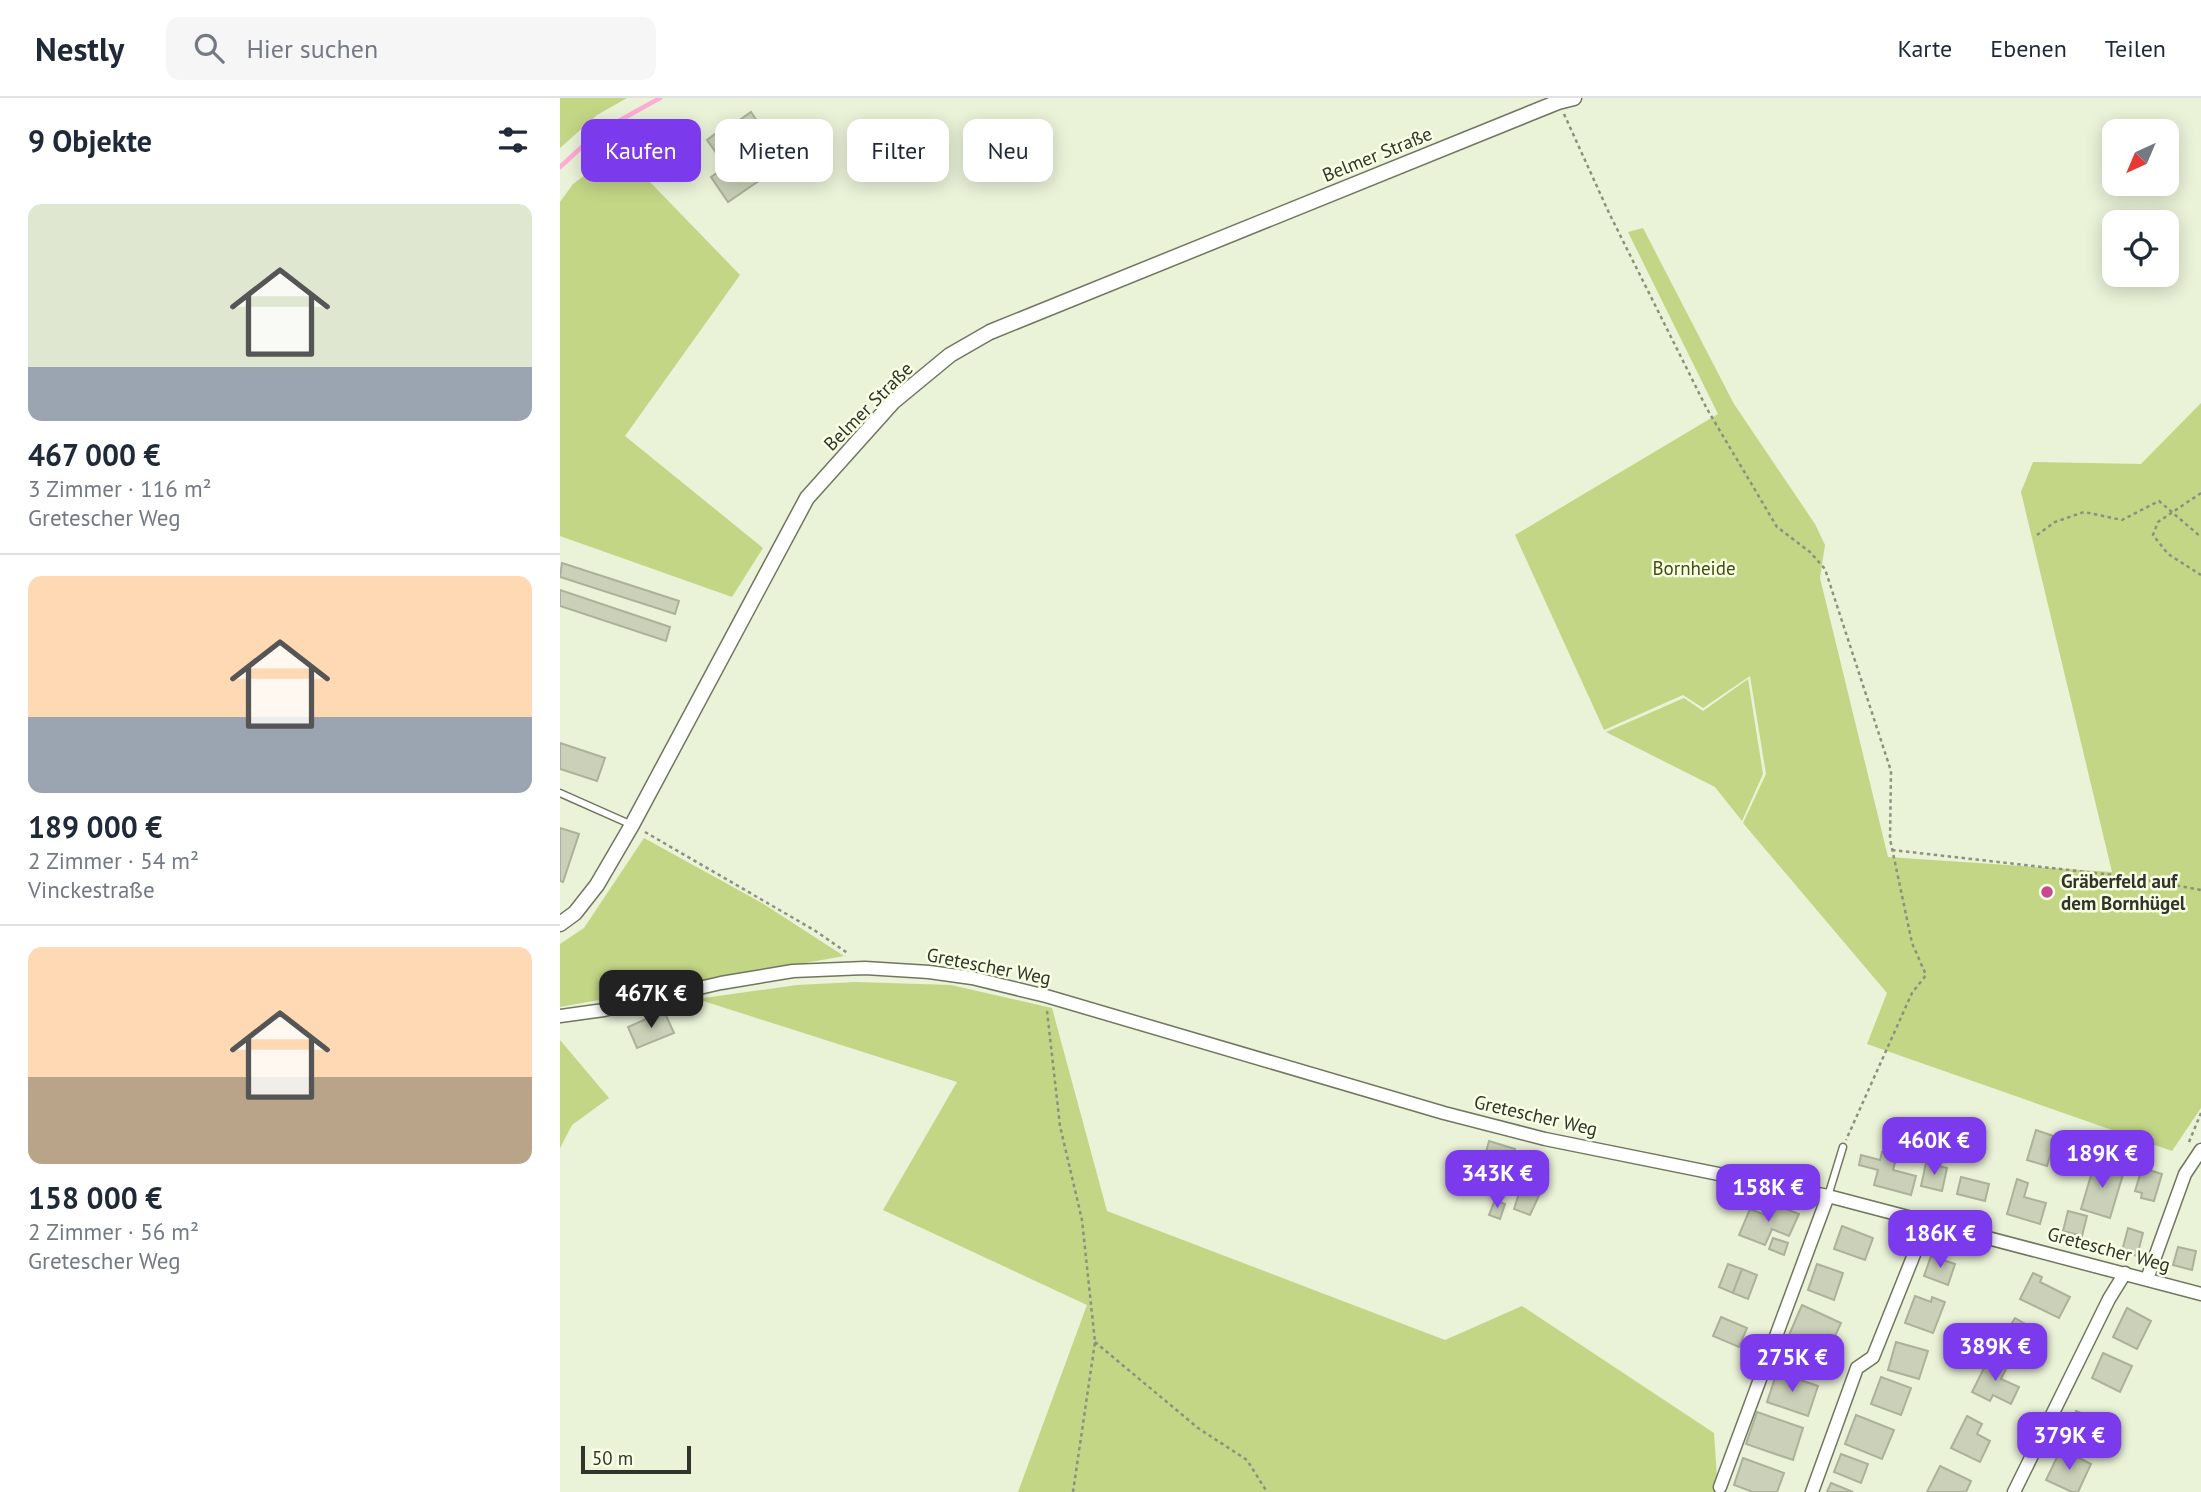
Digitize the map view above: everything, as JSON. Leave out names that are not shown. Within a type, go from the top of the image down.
[{"type":"street","name":"Belmer Straße","points":[[560,925],[575,913],[597,885],[632,825],[807,498],[893,402],[950,355],[990,332],[1558,102],[1574,98]]},
{"type":"street","name":"Gretescher Weg","points":[[560,1016],[604,1010],[720,983],[793,971],[865,968],[972,978],[1046,996],[1421,1106],[1545,1139],[1828,1196],[2201,1294]]},
{"type":"street","points":[[2147,1279],[2185,1174],[2197,1155]]},
{"type":"street","points":[[1720,1487],[1828,1196]]},
{"type":"street","points":[[1812,1492],[1857,1368],[1873,1357],[1927,1222]]},
{"type":"street","points":[[2017,1491],[2109,1299],[2125,1273]]},
{"type":"lane","points":[[560,793],[632,825]]},
{"type":"lane","points":[[1828,1196],[1843,1147]]},
{"type":"path","points":[[1558,102],[1609,214],[1707,409],[1777,527],[1810,552],[1825,569],[1891,771],[1890,839],[1912,943],[1926,975],[1912,993],[1843,1147]]},
{"type":"path","points":[[2201,493],[2158,522],[2153,535],[2168,554],[2201,575]]},
{"type":"path","points":[[2037,535],[2055,522],[2084,512],[2122,520],[2159,501],[2201,537]]},
{"type":"path","points":[[632,825],[814,930],[860,961],[865,968]]},
{"type":"path","points":[[1892,850],[2131,877],[2201,890]]},
{"type":"path","points":[[1046,996],[1060,1126],[1082,1220],[1095,1342],[1073,1492]]},
{"type":"path","points":[[2197,1155],[2188,1149],[2201,1112]]},
{"type":"path","points":[[1095,1342],[1198,1428],[1247,1460],[1267,1492]]},
{"type":"green space","points":[[560,98],[627,98],[593,119],[581,119],[581,129],[560,148]]},
{"type":"green space","points":[[581,178],[581,182],[650,182],[740,275],[625,436],[763,548],[732,597],[560,536],[560,202],[573,184]]},
{"type":"green space","name":"Bornheide","points":[[1643,228],[1734,404],[1815,524],[1825,545],[1820,578],[1888,857],[2112,872],[2021,492],[2033,462],[2141,464],[2201,403],[2201,1108],[2172,1151],[1867,1044],[1887,993],[1743,823],[1766,774],[1750,676],[1703,708],[1683,695],[1604,730],[1515,535],[1718,414],[1628,232]]},
{"type":"green space","points":[[1748,679],[1763,774],[1742,821],[1715,787],[1606,732],[1684,698],[1703,711]]},
{"type":"green space","points":[[644,838],[762,903],[844,956],[560,1007],[560,944],[584,928]]},
{"type":"green space","points":[[856,982],[951,985],[1052,1008],[1107,1211],[1445,1340],[1522,1306],[1714,1433],[1718,1492],[1018,1492],[1087,1305],[883,1210],[957,1082],[697,999],[797,985]]},
{"type":"green space","points":[[560,1040],[609,1098],[572,1125],[560,1148]]},
{"type":"building","points":[[751,112],[756,119],[741,119]]},
{"type":"building","points":[[715,134],[715,151],[707,140]]},
{"type":"building","points":[[715,174],[715,182],[757,182],[728,202],[711,177]]},
{"type":"building","points":[[562,563],[679,601],[675,614],[560,577]]},
{"type":"building","points":[[560,590],[670,627],[666,641],[560,606]]},
{"type":"building","points":[[560,743],[605,758],[597,781],[560,769]]},
{"type":"building","points":[[560,828],[579,834],[563,882],[560,881]]},
{"type":"building","points":[[664,1011],[674,1033],[637,1048],[628,1027]]},
{"type":"building","points":[[2036,1130],[2056,1137],[2047,1166],[2027,1160]]},
{"type":"building","points":[[1489,1141],[1515,1149],[1507,1177],[1502,1176],[1498,1191],[1477,1185]]},
{"type":"building","points":[[1882,1152],[1897,1156],[1893,1170],[1916,1176],[1911,1195],[1874,1185],[1878,1170],[1859,1165],[1861,1155],[1880,1160]]},
{"type":"building","points":[[1528,1153],[1548,1160],[1539,1185],[1543,1187],[1530,1215],[1514,1209],[1523,1181],[1519,1179]]},
{"type":"building","points":[[2095,1162],[2124,1171],[2110,1218],[2081,1209]]},
{"type":"building","points":[[1926,1163],[1947,1168],[1942,1191],[1921,1186]]},
{"type":"building","points":[[2142,1168],[2162,1174],[2154,1201],[2141,1198],[2142,1193],[2135,1191]]},
{"type":"building","points":[[1961,1177],[1989,1184],[1985,1201],[1957,1194]]},
{"type":"building","points":[[2017,1179],[2028,1183],[2024,1197],[2046,1203],[2040,1224],[2007,1214]]},
{"type":"building","points":[[1495,1200],[1505,1204],[1500,1219],[1489,1215]]},
{"type":"building","points":[[1773,1204],[1799,1214],[1789,1236],[1772,1229],[1765,1245],[1739,1235],[1750,1209],[1768,1216]]},
{"type":"building","points":[[2068,1211],[2087,1216],[2082,1236],[2063,1231]]},
{"type":"building","points":[[1842,1226],[1873,1238],[1865,1260],[1834,1249]]},
{"type":"building","points":[[2128,1228],[2143,1233],[2137,1256],[2122,1251]]},
{"type":"building","points":[[1773,1238],[1788,1243],[1784,1255],[1769,1249]]},
{"type":"building","points":[[2178,1247],[2196,1251],[2192,1270],[2173,1265]]},
{"type":"building","points":[[1931,1256],[1955,1264],[1948,1285],[1924,1276]]},
{"type":"building","points":[[1728,1264],[1742,1269],[1733,1293],[1719,1287]]},
{"type":"building","points":[[1817,1264],[1843,1273],[1834,1300],[1808,1290]]},
{"type":"building","points":[[1742,1269],[1757,1275],[1748,1299],[1733,1293]]},
{"type":"building","points":[[2033,1273],[2042,1277],[2040,1282],[2070,1297],[2059,1318],[2020,1299]]},
{"type":"building","points":[[1915,1296],[1931,1302],[1932,1297],[1945,1302],[1933,1333],[1905,1323]]},
{"type":"building","points":[[1802,1305],[1841,1323],[1819,1372],[1793,1360],[1801,1341],[1789,1335]]},
{"type":"building","points":[[2127,1308],[2151,1321],[2137,1349],[2113,1337]]},
{"type":"building","points":[[1721,1317],[1747,1328],[1739,1347],[1713,1336]]},
{"type":"building","points":[[2015,1318],[2039,1332],[2027,1353],[2002,1339]]},
{"type":"building","points":[[1896,1342],[1928,1351],[1919,1379],[1888,1370]]},
{"type":"building","points":[[2103,1353],[2132,1366],[2120,1392],[2092,1378]]},
{"type":"building","points":[[1989,1358],[2007,1367],[2001,1379],[2019,1387],[2011,1404],[1993,1395],[1990,1401],[1972,1392]]},
{"type":"building","points":[[1777,1372],[1818,1386],[1808,1416],[1767,1402]]},
{"type":"building","points":[[1881,1377],[1911,1388],[1901,1415],[1871,1404]]},
{"type":"building","points":[[2076,1411],[2100,1421],[2090,1447],[2066,1438]]},
{"type":"building","points":[[1757,1412],[1803,1428],[1793,1460],[1746,1444]]},
{"type":"building","points":[[1856,1415],[1894,1430],[1882,1459],[1845,1444]]},
{"type":"building","points":[[1967,1416],[1982,1424],[1977,1434],[1990,1441],[1980,1462],[1951,1448]]},
{"type":"building","points":[[2061,1449],[2091,1464],[2078,1492],[2072,1492],[2046,1480]]},
{"type":"building","points":[[1841,1454],[1868,1464],[1861,1483],[1834,1472]]},
{"type":"building","points":[[1743,1458],[1784,1473],[1777,1492],[1753,1492],[1734,1485]]},
{"type":"building","points":[[1940,1466],[1971,1481],[1966,1492],[1927,1492]]},
{"type":"building","points":[[1831,1483],[1853,1492],[1827,1492]]},
{"type":"waterway","points":[[560,167],[597,133],[660,98]]},
{"type":"place","name":"Gräberfeld auf dem Bornhügel","points":[[2047,892]]}]
